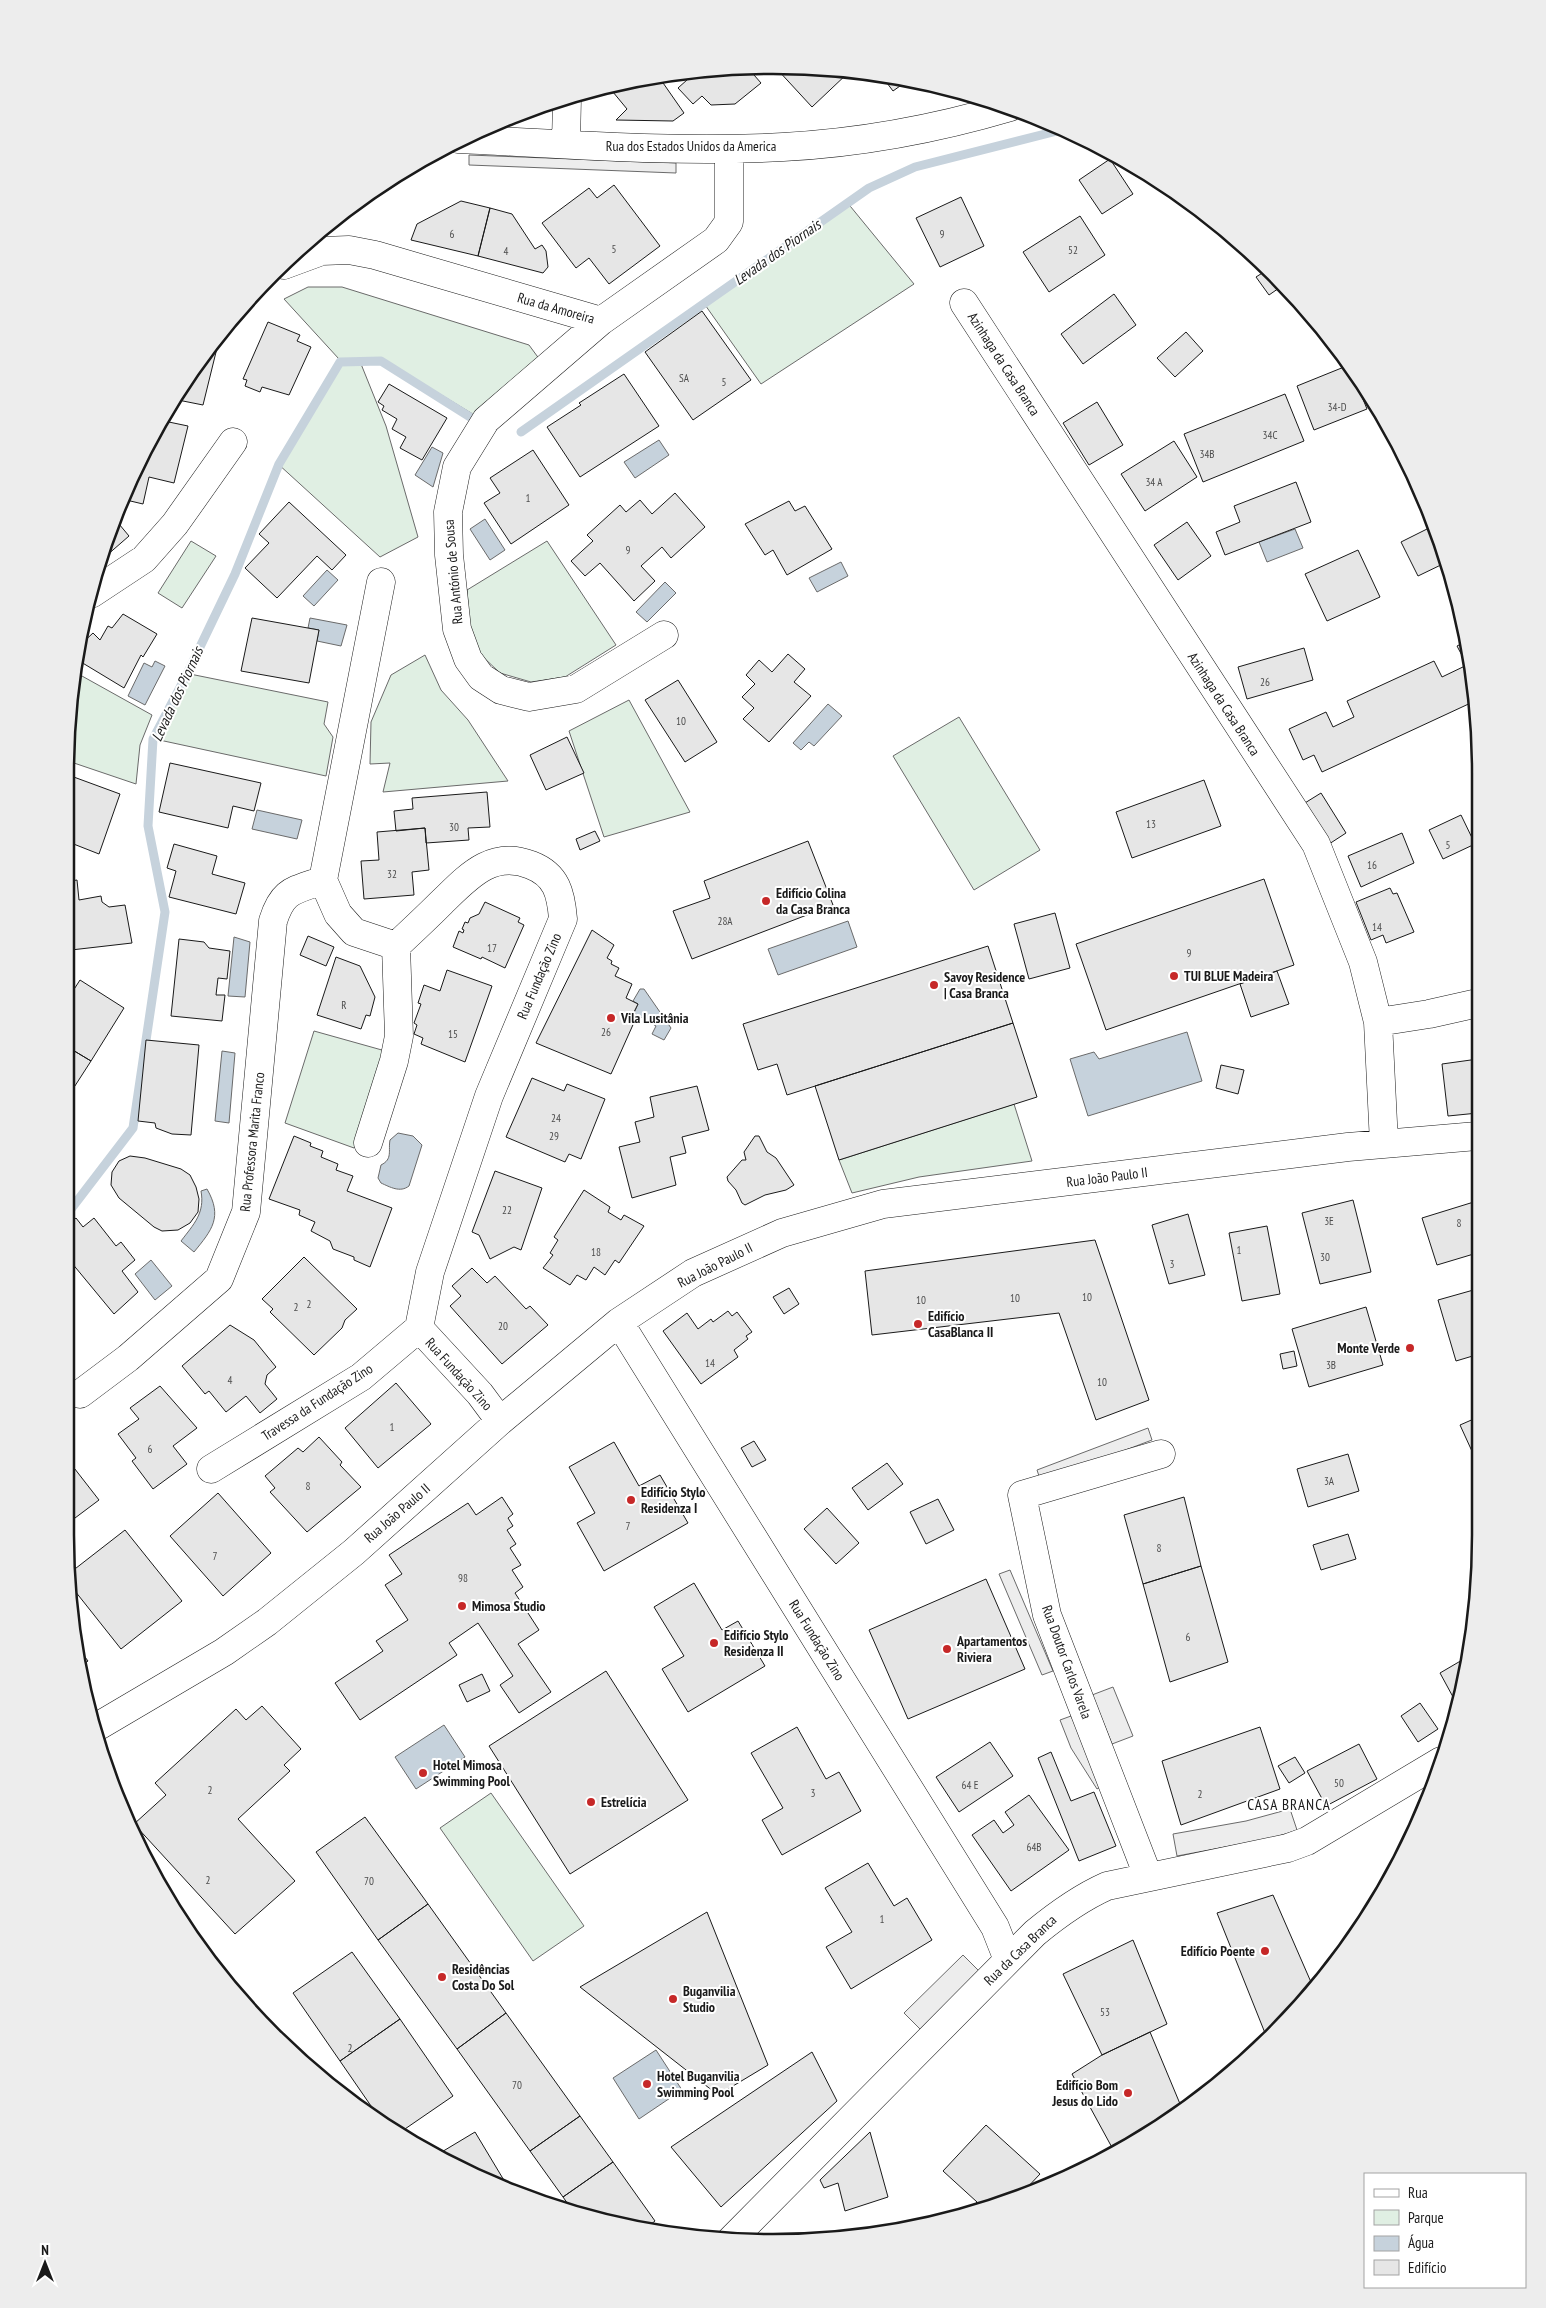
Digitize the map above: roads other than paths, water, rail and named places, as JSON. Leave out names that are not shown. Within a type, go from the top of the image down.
[{"type":"street","points":[[566,144],[567,105]]},
{"type":"street","name":"Rua dos Estados Unidos da America","points":[[476,141],[729,149],[784,147],[864,138],[981,116],[998,111]]},
{"type":"street","name":"Rua da Amoreira","points":[[298,260],[322,251],[348,250],[375,255],[601,321],[716,240],[729,222],[729,149]]},
{"type":"street","name":"Azinhaga da Casa Branca","points":[[964,303],[1316,844],[1363,962],[1378,1022],[1384,1143]]},
{"type":"street","name":"Rua António de Sousa","points":[[601,321],[486,420],[457,467],[448,512],[449,556],[456,629],[468,659],[481,677],[501,690],[529,697],[576,689],[664,635]]},
{"type":"street","points":[[99,589],[144,560],[175,524],[233,442]]},
{"type":"street","points":[[368,1143],[394,1061],[399,1036],[396,946],[354,932],[338,914],[323,880],[382,582]]},
{"type":"street","name":"Rua Fundação Zino","points":[[396,946],[474,871],[496,861],[518,860],[539,868],[555,882],[561,900],[563,920],[489,1096],[430,1272],[419,1328],[480,1394],[500,1421]]},
{"type":"street","name":"Rua Professora Marita Franco","points":[[80,1394],[128,1358],[219,1279],[246,1212],[273,921],[278,905],[288,893],[323,880]]},
{"type":"street","points":[[1378,1022],[1429,1014],[1472,1004]]},
{"type":"street","name":"Rua João Paulo II","points":[[100,1724],[224,1652],[267,1622],[354,1552],[500,1421],[619,1322],[693,1273],[773,1237],[831,1217],[883,1204],[1384,1143],[1472,1136]]},
{"type":"street","name":"Rua Fundação Zino","points":[[619,1322],[995,1927],[1008,1960]]},
{"type":"street","name":"Travessa da Fundação Zino","points":[[211,1470],[361,1377],[419,1328]]},
{"type":"street","name":"Rua Doutor Carlos Varela","points":[[1148,1876],[1047,1615],[1022,1495],[1161,1454]]},
{"type":"street","name":"Rua da Casa Branca","points":[[739,2233],[1034,1933],[1061,1911],[1086,1895],[1107,1886],[1288,1848],[1308,1841],[1433,1766]]},
{"type":"water","points":[[659,440],[669,455],[635,478],[624,462]]},
{"type":"water","points":[[432,447],[443,453],[433,487],[415,475]]},
{"type":"water","points":[[485,519],[505,550],[490,560],[470,529]]},
{"type":"water","points":[[1295,529],[1303,548],[1267,562],[1259,542]]},
{"type":"water","points":[[841,562],[848,576],[817,592],[809,578]]},
{"type":"water","points":[[327,570],[338,580],[314,606],[303,596]]},
{"type":"water","points":[[665,582],[676,593],[647,622],[636,612]]},
{"type":"water","points":[[310,618],[347,625],[341,646],[317,641],[319,630],[308,628]]},
{"type":"water","points":[[155,661],[165,666],[145,705],[128,696],[144,663],[152,667]]},
{"type":"water","points":[[828,704],[842,716],[814,746],[809,742],[801,750],[793,743]]},
{"type":"water","points":[[257,810],[302,820],[297,839],[252,829]]},
{"type":"water","points":[[848,921],[857,947],[778,975],[768,949]]},
{"type":"water","points":[[234,937],[250,942],[245,997],[228,996]]},
{"type":"water","points":[[640,989],[644,989],[671,1028],[664,1040],[652,1034],[656,1026],[634,1013],[638,1004],[633,1001]]},
{"type":"water","points":[[1187,1032],[1202,1081],[1088,1116],[1070,1059],[1094,1052],[1099,1059]]},
{"type":"water","points":[[222,1051],[235,1053],[229,1123],[215,1121]]},
{"type":"water","points":[[398,1133],[413,1136],[422,1145],[409,1186],[402,1189],[395,1189],[381,1183],[378,1178],[381,1165],[389,1157],[390,1140]]},
{"type":"water","points":[[207,1189],[212,1199],[215,1215],[210,1230],[194,1252],[181,1241],[194,1224],[200,1212],[201,1191]]},
{"type":"water","points":[[151,1260],[172,1286],[155,1300],[135,1274]]},
{"type":"water","name":"Hotel Mimosa Swimming Pool","points":[[444,1725],[465,1757],[416,1789],[395,1757]]},
{"type":"water","name":"Hotel Buganvilia Swimming Pool","points":[[656,2050],[682,2090],[639,2119],[613,2078]]},
{"type":"waterway","name":"Levada dos Piornais","points":[[521,432],[869,188],[915,167],[1052,132]]},
{"type":"waterway","name":"Levada dos Piornais","points":[[74,1205],[133,1128],[165,912],[148,826],[153,739],[187,674],[235,574],[279,464],[340,362],[381,361],[470,417]]},
{"type":"place","name":"Edifício Colina da Casa Branca","points":[[766,901]]},
{"type":"place","name":"TUI BLUE Madeira","points":[[1174,976]]},
{"type":"place","name":"Savoy Residence | Casa Branca","points":[[934,985]]},
{"type":"place","name":"Vila Lusitânia","points":[[611,1018]]},
{"type":"place","name":"Edifício CasaBlanca II","points":[[918,1324]]},
{"type":"place","name":"Monte Verde","points":[[1410,1348]]},
{"type":"place","name":"Edifício Stylo Residenza I","points":[[631,1500]]},
{"type":"place","name":"Mimosa Studio","points":[[462,1606]]},
{"type":"place","name":"Edifício Stylo Residenza II","points":[[714,1643]]},
{"type":"place","name":"Apartamentos Riviera","points":[[947,1649]]},
{"type":"place","name":"Hotel Mimosa Swimming Pool","points":[[423,1773]]},
{"type":"place","name":"Estrelícia","points":[[591,1802]]},
{"type":"place","name":"Edifício Poente","points":[[1265,1951]]},
{"type":"place","name":"Residências Costa Do Sol","points":[[442,1977]]},
{"type":"place","name":"Buganvilia Studio","points":[[673,1999]]},
{"type":"place","name":"Hotel Buganvilia Swimming Pool","points":[[647,2084]]},
{"type":"place","name":"Edifício Bom Jesus do Lido","points":[[1128,2093]]},
{"type":"district","name":"CASA BRANCA","points":[[1289,1804]]}]
